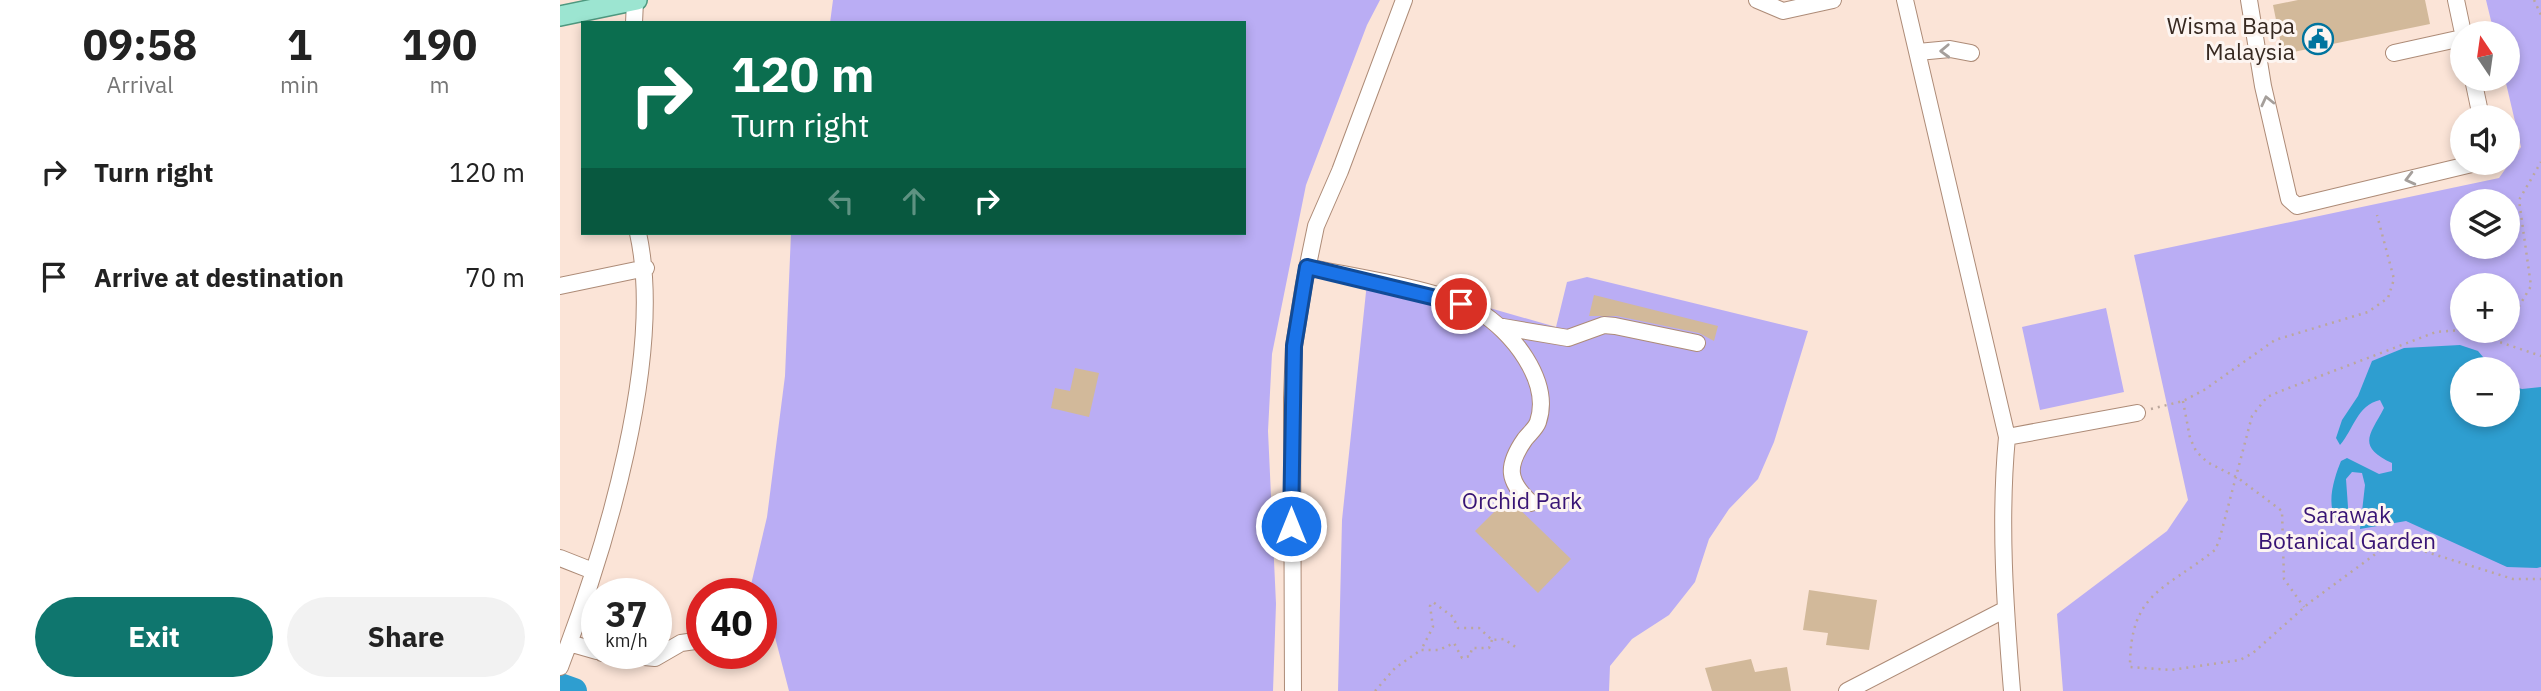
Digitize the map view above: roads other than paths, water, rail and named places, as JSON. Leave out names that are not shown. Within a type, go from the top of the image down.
[{"type":"main road","points":[[560,16],[636,1]]},
{"type":"street","points":[[1293,691],[1294,346],[1316,226],[1404,0]]},
{"type":"street","points":[[1757,0],[1783,10],[1833,0]]},
{"type":"street","points":[[1905,0],[2007,437],[2002,485],[2012,691]]},
{"type":"street","points":[[2249,0],[2263,86],[2289,200],[2297,206],[2450,169]]},
{"type":"street","points":[[2456,0],[2460,21]]},
{"type":"street","points":[[634,21],[636,1]]},
{"type":"street","points":[[2394,53],[2450,39]]},
{"type":"street","points":[[1918,52],[1950,49],[1971,52]]},
{"type":"street","points":[[560,667],[593,571],[631,429],[643,333],[646,268],[638,235]]},
{"type":"street","points":[[1307,267],[1446,299],[1476,310],[1503,327],[1558,338],[1604,326],[1615,326],[1697,343]]},
{"type":"street","points":[[560,286],[646,268]]},
{"type":"street","points":[[1503,327],[1536,380],[1540,402],[1538,422],[1521,445],[1511,467],[1511,479],[1516,489],[1531,503]]},
{"type":"street","points":[[2007,437],[2137,413]]},
{"type":"street","points":[[560,558],[593,571]]},
{"type":"street","points":[[1847,691],[2006,610]]},
{"type":"street","points":[[569,643],[581,646]]},
{"type":"water","points":[[2460,345],[2478,351],[2483,357],[2450,357],[2450,427],[2520,427],[2520,388],[2541,387],[2541,567],[2507,567],[2406,521],[2360,529],[2365,485],[2362,473],[2352,472],[2346,479],[2349,521],[2344,525],[2337,520],[2333,513],[2332,495],[2341,461],[2347,458],[2379,474],[2392,471],[2392,463],[2381,457],[2370,445],[2371,433],[2384,408],[2380,400],[2361,412],[2340,445],[2336,438],[2342,420],[2358,396],[2372,361],[2404,348]]},
{"type":"waterway","points":[[560,686],[574,691]]},
{"type":"place","name":"Wisma Bapa Malaysia","points":[[2318,39]]},
{"type":"park label","name":"Orchid Park","points":[[1522,501]]},
{"type":"park label","name":"Sarawak Botanical Garden","points":[[2347,528]]}]
